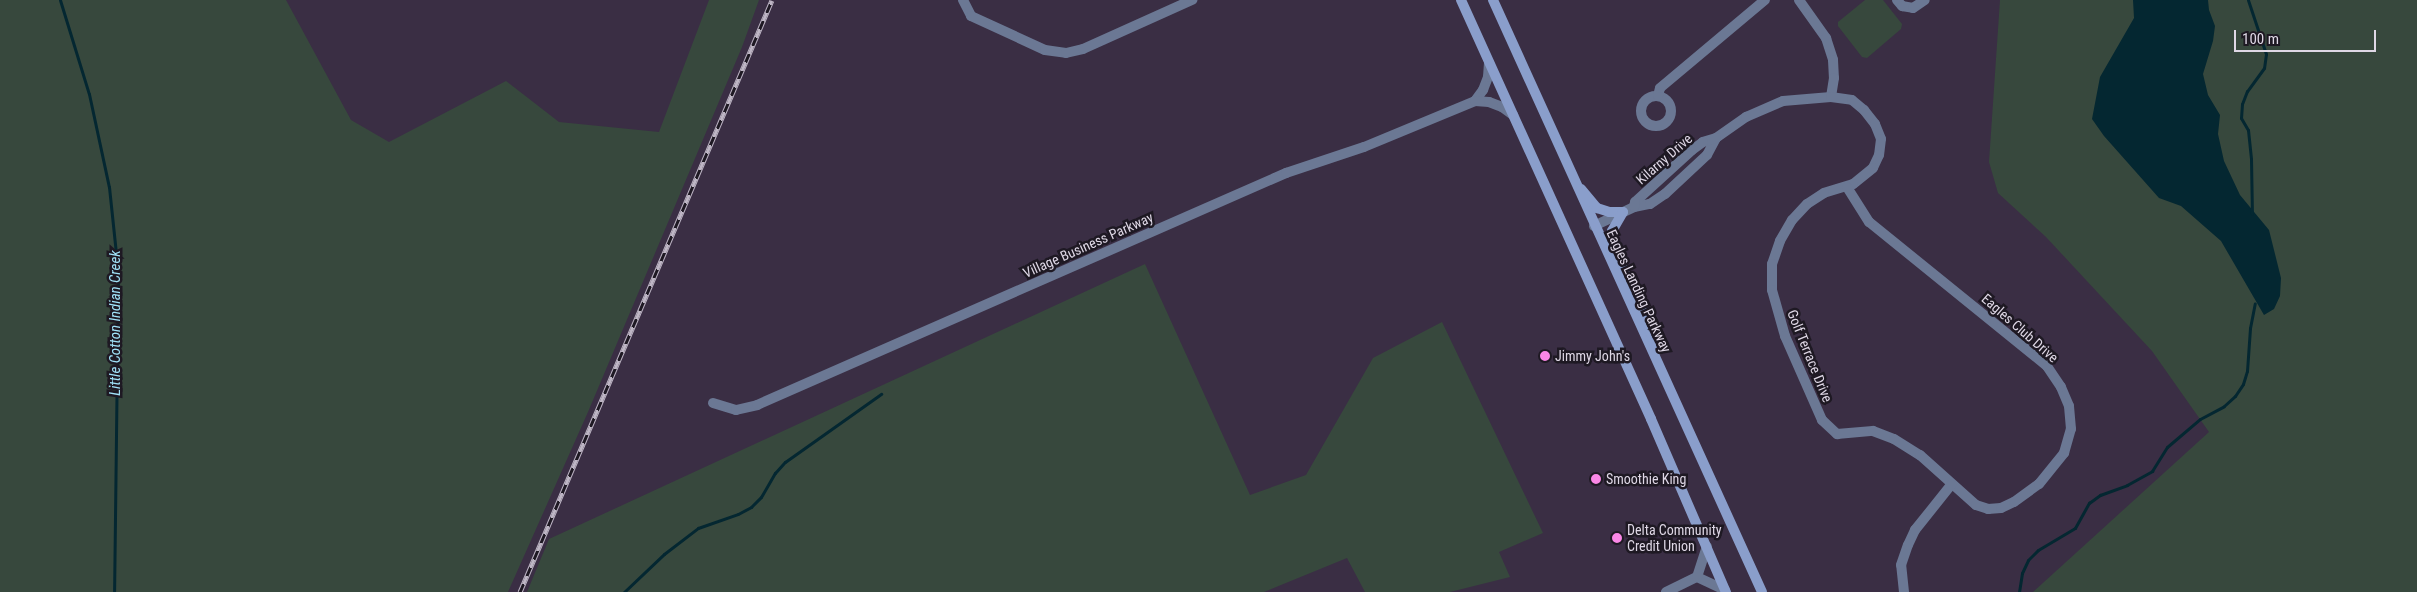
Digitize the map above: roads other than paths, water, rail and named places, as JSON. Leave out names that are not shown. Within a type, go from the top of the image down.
[{"type":"main road","points":[[1461,0],[1726,591]]},
{"type":"main road","name":"Eagles Landing Parkway","points":[[1493,0],[1572,178],[1762,592]]},
{"type":"main road","points":[[1572,178],[1598,208],[1609,212],[1623,212]]},
{"type":"main road","points":[[1623,212],[1612,231],[1612,242],[1649,326],[1663,375]]},
{"type":"street","points":[[963,0],[971,16],[1045,50],[1066,53],[1083,48],[1192,0]]},
{"type":"street","points":[[1658,96],[1660,88],[1765,0]]},
{"type":"street","points":[[1799,0],[1826,38],[1833,60],[1834,78],[1831,97]]},
{"type":"street","points":[[1897,0],[1902,6],[1913,8],[1918,7],[1925,0]]},
{"type":"street","points":[[1475,101],[1483,90],[1488,77],[1490,63]]},
{"type":"street","name":"Kilarny Drive","points":[[1636,206],[1636,202],[1703,142],[1716,138],[1746,117],[1768,105],[1797,98],[1831,97],[1852,100],[1864,110],[1875,124],[1880,140],[1879,155],[1873,168],[1847,187]]},
{"type":"street","points":[[1475,101],[1489,102],[1502,107],[1513,115]]},
{"type":"street","name":"Village Business Parkway","points":[[713,404],[736,410],[756,405],[1286,173],[1364,147],[1475,101]]},
{"type":"street","name":"Kilarny Drive","points":[[1594,226],[1636,206],[1663,186],[1679,182],[1708,155],[1716,138]]},
{"type":"street","name":"Golf Terrace Drive","points":[[1847,187],[1824,193],[1807,204],[1792,220],[1780,241],[1772,264],[1772,290],[1785,336],[1822,420],[1836,434],[1873,431],[1894,439],[1920,455],[1952,485]]},
{"type":"street","name":"Eagles Club Drive","points":[[1847,187],[1869,222],[2047,366],[2061,387],[2069,406],[2071,429],[2064,454],[2040,484],[2014,502],[2001,508],[1988,509],[1976,505],[1952,485]]},
{"type":"street","points":[[1904,592],[1901,565],[1908,545],[1915,530],[1952,485]]},
{"type":"street","points":[[1666,592],[1697,577],[1707,547]]},
{"type":"street","points":[[1697,577],[1726,591]]},
{"type":"water","points":[[2133,0],[2208,0],[2209,10],[2215,26],[2213,41],[2203,74],[2208,95],[2220,115],[2218,134],[2224,161],[2240,195],[2269,230],[2281,278],[2280,296],[2274,309],[2264,315],[2221,241],[2181,206],[2159,198],[2104,136],[2092,119],[2100,77],[2134,18]]},
{"type":"waterway","name":"Little Cotton Indian Creek","points":[[60,0],[89,94],[109,187],[118,272],[114,592]]},
{"type":"waterway","points":[[2248,0],[2266,54],[2264,68],[2247,91],[2242,104],[2241,118],[2248,130],[2251,159],[2252,214]]},
{"type":"waterway","points":[[2019,592],[2022,573],[2028,560],[2038,550],[2075,528],[2089,503],[2100,495],[2127,485],[2152,471],[2167,447],[2200,419],[2224,406],[2235,396],[2243,384],[2247,371],[2250,328],[2255,303]]},
{"type":"waterway","points":[[624,592],[664,554],[698,528],[738,514],[751,507],[761,497],[775,473],[785,462],[881,394]]},
{"type":"railway","points":[[520,592],[772,0]]},
{"type":"place","name":"Jimmy John's","points":[[1545,356]]},
{"type":"place","name":"Smoothie King","points":[[1596,479]]},
{"type":"place","name":"Delta Community Credit Union","points":[[1617,538]]}]
